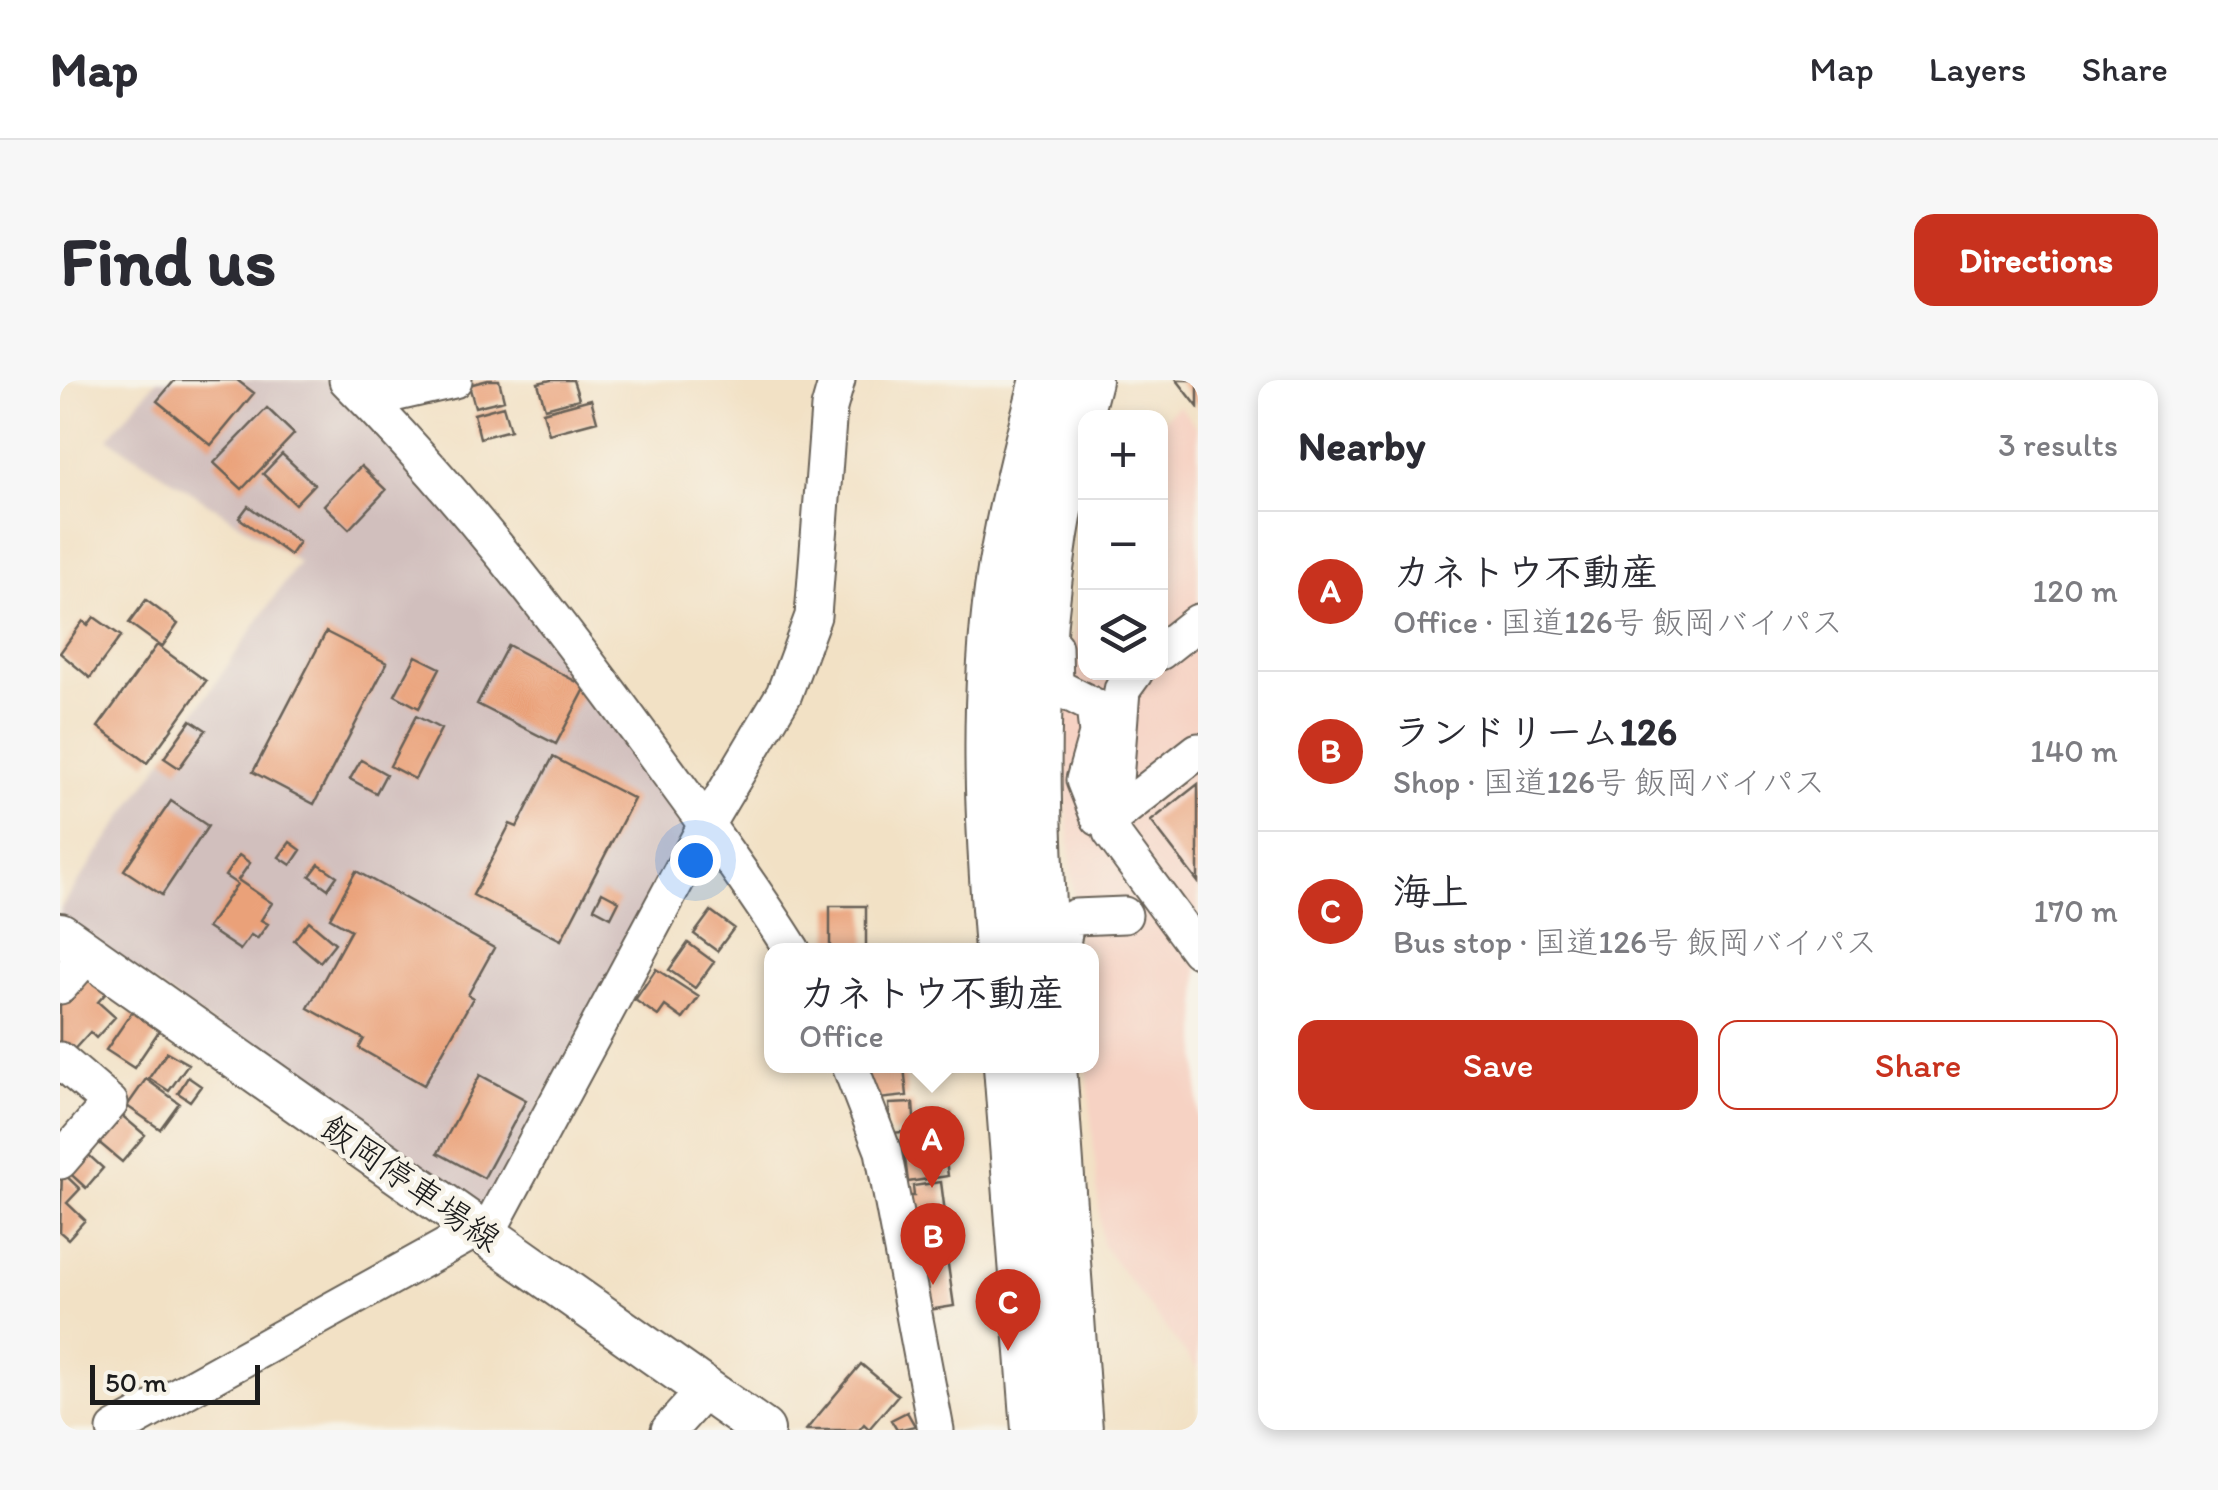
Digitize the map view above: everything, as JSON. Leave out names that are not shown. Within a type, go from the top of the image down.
[{"type":"highway","points":[[999,943],[992,842],[995,651],[1010,534],[1046,380]]},
{"type":"highway","points":[[1059,934],[1032,780],[1034,707],[1042,600],[1059,487],[1086,380]]},
{"type":"highway","points":[[1010,1073],[1037,1430]]},
{"type":"highway","points":[[1052,1073],[1077,1430]]},
{"type":"main road","name":"飯岡停車場線","points":[[74,944],[763,1430]]},
{"type":"street","points":[[357,390],[454,380]]},
{"type":"street","points":[[115,1430],[494,1220],[706,825],[784,694],[813,616],[829,408],[837,380]]},
{"type":"street","points":[[357,390],[460,502],[584,658],[787,943]]},
{"type":"street","points":[[1059,487],[1060,578],[1052,679],[1062,691],[1094,706],[1097,734],[1084,780],[1099,818],[1112,821]]},
{"type":"street","points":[[1168,646],[1198,622]]},
{"type":"street","points":[[1129,680],[1122,690],[1112,821],[1115,842],[1198,950]]},
{"type":"street","points":[[1112,821],[1198,750]]},
{"type":"street","points":[[1059,934],[1124,915]]},
{"type":"street","points":[[1059,934],[1066,922],[1063,943]]},
{"type":"street","points":[[60,986],[74,944]]},
{"type":"street","points":[[60,1060],[110,1103],[60,1160]]},
{"type":"street","points":[[853,1073],[882,1150],[936,1430]]},
{"type":"street","points":[[1062,1219],[1071,1146],[1067,1073]]},
{"type":"street","points":[[669,1430],[706,1389]]},
{"type":"shaded area","points":[[157,380],[329,380],[513,577],[694,825],[481,1214],[60,917],[60,909],[299,562],[108,438]]},
{"type":"shaded area","points":[[1179,405],[1198,429],[1198,1370],[1102,1245],[1088,1073],[1099,1073],[1099,943],[1077,943],[1066,799],[1066,708],[1078,615],[1078,680],[1168,680],[1168,415]]},
{"type":"building","points":[[175,380],[237,380],[254,393],[211,445],[157,401]]},
{"type":"building","points":[[499,380],[504,400],[475,407],[469,385]]},
{"type":"building","points":[[573,380],[579,399],[545,408],[538,383]]},
{"type":"building","points":[[1177,380],[1198,380],[1198,407]]},
{"type":"building","points":[[591,399],[597,421],[549,434],[543,412]]},
{"type":"building","points":[[503,406],[510,430],[480,438],[474,414]]},
{"type":"building","points":[[267,408],[294,434],[242,489],[214,463]]},
{"type":"building","points":[[282,454],[314,484],[295,504],[263,474]]},
{"type":"building","points":[[361,466],[386,490],[349,529],[324,505]]},
{"type":"building","points":[[248,506],[299,542],[290,555],[239,518]]},
{"type":"building","points":[[146,600],[178,624],[162,647],[129,623]]},
{"type":"building","points":[[94,617],[121,636],[90,678],[60,653],[83,621],[88,625]]},
{"type":"building","points":[[326,632],[387,663],[314,804],[253,772]]},
{"type":"building","points":[[157,645],[206,681],[147,763],[98,727]]},
{"type":"building","points":[[508,645],[586,687],[556,744],[477,704]]},
{"type":"building","points":[[416,656],[440,668],[419,708],[395,695]]},
{"type":"building","points":[[416,716],[441,729],[415,779],[390,766]]},
{"type":"building","points":[[191,720],[206,730],[179,768],[164,758]]},
{"type":"building","points":[[553,757],[634,799],[561,940],[473,895],[510,824],[517,827]]},
{"type":"building","points":[[361,760],[386,774],[376,793],[350,779]]},
{"type":"building","points":[[1198,784],[1198,882],[1151,821]]},
{"type":"building","points":[[171,801],[208,826],[162,895],[124,870]]},
{"type":"building","points":[[290,842],[301,850],[291,865],[279,857]]},
{"type":"building","points":[[239,855],[250,863],[238,880],[272,903],[261,920],[268,924],[257,939],[251,935],[240,950],[207,928],[237,884],[225,876]]},
{"type":"building","points":[[319,864],[337,876],[328,889],[310,876]]},
{"type":"building","points":[[356,871],[494,948],[468,995],[473,998],[424,1085],[359,1048],[364,1039],[308,1008],[351,930],[330,918]]},
{"type":"building","points":[[602,892],[619,901],[611,917],[594,908]]},
{"type":"building","points":[[830,906],[866,906],[866,943],[830,943]]},
{"type":"building","points":[[711,911],[734,928],[717,951],[694,934]]},
{"type":"building","points":[[309,921],[335,943],[320,962],[294,940]]},
{"type":"building","points":[[688,943],[714,962],[695,988],[669,970]]},
{"type":"building","points":[[656,969],[699,997],[683,1019],[665,1006],[658,1016],[635,1000]]},
{"type":"building","points":[[81,971],[106,993],[98,1002],[115,1017],[96,1038],[90,1032],[68,1056],[60,1049],[60,996]]},
{"type":"building","points":[[132,1012],[159,1031],[134,1068],[106,1050]]},
{"type":"building","points":[[167,1052],[188,1064],[169,1091],[149,1078]]},
{"type":"building","points":[[866,1073],[905,1073],[907,1096],[869,1100]]},
{"type":"building","points":[[480,1075],[526,1100],[484,1178],[438,1153]]},
{"type":"building","points":[[188,1077],[201,1086],[190,1101],[178,1093]]},
{"type":"building","points":[[146,1079],[179,1103],[160,1129],[127,1106]]},
{"type":"building","points":[[913,1103],[915,1131],[891,1133],[889,1104]]},
{"type":"building","points":[[119,1113],[145,1135],[122,1162],[96,1140]]},
{"type":"building","points":[[951,1114],[952,1131],[921,1134],[919,1117]]},
{"type":"building","points":[[943,1137],[948,1176],[908,1182],[903,1142]]},
{"type":"building","points":[[81,1148],[103,1168],[86,1188],[64,1168]]},
{"type":"building","points":[[62,1172],[80,1189],[67,1203],[85,1220],[68,1239],[60,1232]]},
{"type":"building","points":[[941,1182],[950,1251],[916,1256],[908,1196],[914,1196],[913,1186]]},
{"type":"building","points":[[947,1258],[954,1306],[922,1311],[914,1262]]},
{"type":"building","points":[[861,1364],[898,1395],[869,1429],[864,1424],[859,1430],[806,1430]]},
{"type":"building","points":[[907,1412],[915,1426],[897,1430],[891,1420]]},
{"type":"place","name":"カネトウ不動産","points":[[932,1188]]},
{"type":"place","name":"ランドリーム126","points":[[933,1285]]},
{"type":"place","name":"海上","points":[[1008,1351]]}]
